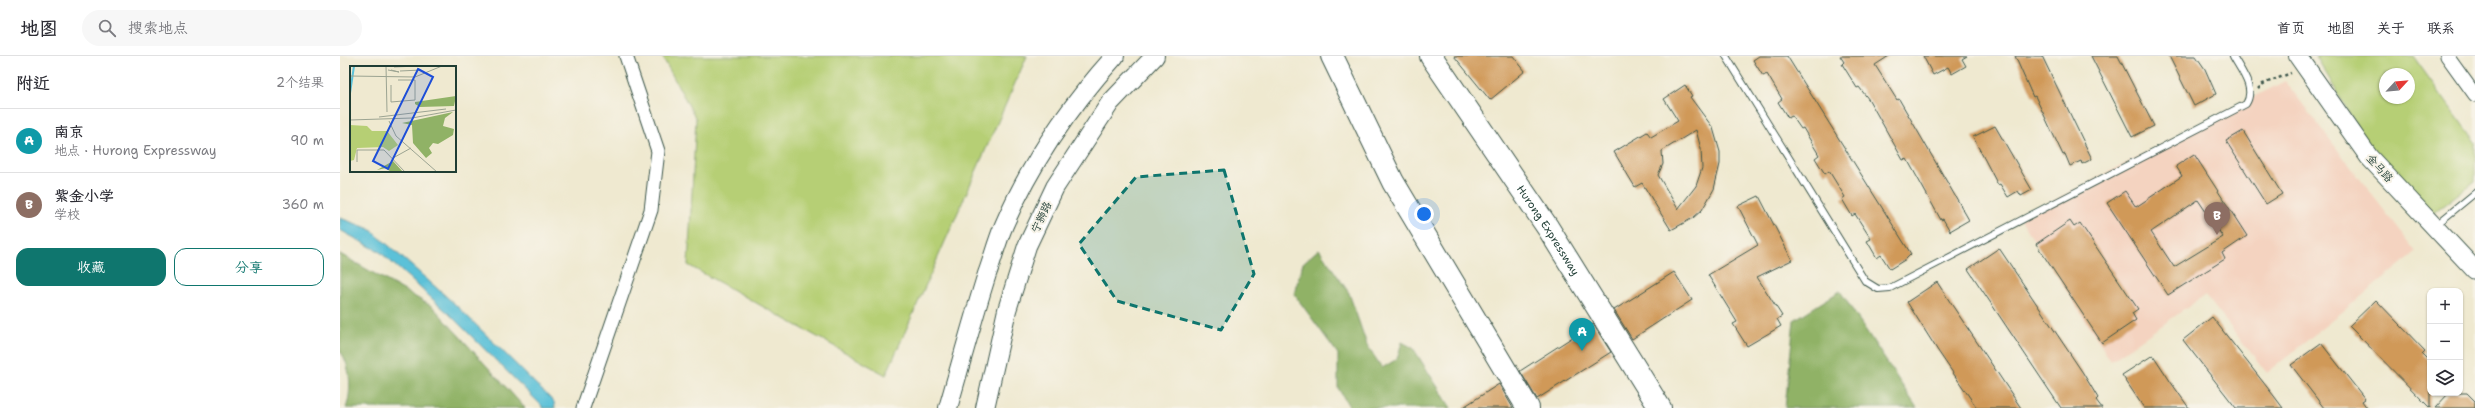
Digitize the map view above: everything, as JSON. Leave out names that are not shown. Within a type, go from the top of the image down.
[{"type":"highway","points":[[1332,56],[1393,182],[1528,408]]},
{"type":"highway","name":"Hurong Expressway","points":[[1430,56],[1548,228],[1660,408]]},
{"type":"main road","points":[[948,408],[972,321],[1003,226],[1034,164],[1058,126],[1086,89],[1114,56]]},
{"type":"main road","name":"宁狮路","points":[[985,408],[1007,310],[1025,253],[1055,187],[1110,103],[1155,56]]},
{"type":"main road","name":"金马路","points":[[2300,60],[2369,157],[2475,270]]},
{"type":"street","points":[[584,407],[651,210],[658,151],[626,56]]},
{"type":"street","points":[[2447,56],[2475,95]]},
{"type":"lane","points":[[1726,56],[1865,281],[1878,289],[1890,288],[1904,281],[2246,104],[2251,96],[2249,86],[2233,56]]},
{"type":"lane","points":[[2434,226],[2475,193]]},
{"type":"path","points":[[2251,96],[2263,84],[2288,75],[2300,60]]},
{"type":"highlighted area","points":[[1224,170],[1254,274],[1221,330],[1117,301],[1079,244],[1136,177]]},
{"type":"shaded area","points":[[2285,81],[2416,252],[2267,373],[2205,295],[2111,361],[2020,218]]},
{"type":"green space","points":[[662,56],[1027,56],[886,375],[688,265],[696,119]]},
{"type":"green space","points":[[2316,56],[2413,56],[2475,142],[2475,181],[2432,214],[2370,149]]},
{"type":"green space","points":[[1319,249],[1349,293],[1367,345],[1382,368],[1397,359],[1402,342],[1413,348],[1451,408],[1350,408],[1338,388],[1338,354],[1294,294],[1303,263]]},
{"type":"green space","points":[[340,254],[433,307],[525,408],[346,408],[350,387],[348,371],[344,357],[340,351]]},
{"type":"green space","points":[[1840,291],[1917,408],[1785,408],[1794,320]]},
{"type":"water","points":[[340,218],[370,229],[457,306],[554,402],[555,408],[542,408],[542,406],[447,312],[380,252],[340,230]]},
{"type":"building","points":[[1454,56],[1513,56],[1525,71],[1490,100]]},
{"type":"building","points":[[1759,56],[1787,56],[1911,254],[1906,259],[1890,269],[1881,255],[1877,258],[1867,241],[1871,239],[1855,214],[1852,216],[1842,199],[1845,197],[1829,171],[1825,174],[1815,158],[1819,155],[1803,128],[1801,129],[1792,116],[1788,118],[1778,102],[1782,99],[1767,74],[1763,76],[1753,60]]},
{"type":"building","points":[[1840,56],[1889,56],[1875,65],[1897,100],[1899,99],[1969,220],[1950,231],[1943,219],[1941,220],[1907,159],[1903,160],[1869,100],[1859,87],[1857,88],[1842,64],[1844,62]]},
{"type":"building","points":[[1923,56],[1967,56],[1962,59],[1966,66],[1952,74],[1948,67],[1933,75]]},
{"type":"building","points":[[2015,56],[2042,56],[2092,159],[2082,164],[2081,161],[2070,166],[2065,154],[2063,155],[2035,96],[2033,97]]},
{"type":"building","points":[[2091,56],[2118,56],[2154,126],[2132,137]]},
{"type":"building","points":[[2169,56],[2196,56],[2205,69],[2216,94],[2194,106]]},
{"type":"building","points":[[1685,85],[1692,96],[1690,97],[1713,128],[1720,152],[1720,164],[1714,189],[1702,210],[1693,218],[1671,230],[1642,183],[1635,187],[1614,152],[1647,132],[1651,137],[1678,121],[1664,99]],"holes":[[[1696,130],[1701,149],[1702,168],[1696,186],[1678,209],[1658,175],[1663,164],[1662,151]]]},
{"type":"building","points":[[1995,126],[2032,190],[2021,196],[2018,191],[2008,197],[2000,184],[1998,185],[1973,137]]},
{"type":"building","points":[[2243,131],[2282,194],[2266,204],[2226,141]]},
{"type":"building","points":[[2194,154],[2247,236],[2222,253],[2225,259],[2168,295],[2107,203],[2125,191],[2136,207],[2182,176],[2176,166]],"holes":[[[2198,200],[2223,237],[2174,267],[2151,232]]]},
{"type":"building","points":[[1759,196],[1792,260],[1757,277],[1782,316],[1777,319],[1781,326],[1747,346],[1733,324],[1737,322],[1708,275],[1758,245],[1738,206]]},
{"type":"building","points":[[2070,221],[2074,227],[2080,223],[2138,309],[2132,313],[2136,320],[2102,343],[2036,244]]},
{"type":"building","points":[[1999,248],[2083,373],[2098,398],[2096,400],[2102,408],[2061,408],[1968,269]]},
{"type":"building","points":[[1674,272],[1692,300],[1632,339],[1614,310]]},
{"type":"building","points":[[1937,282],[2021,408],[1977,408],[1938,351],[1907,302]]},
{"type":"building","points":[[2376,300],[2425,351],[2422,354],[2427,359],[2427,396],[2430,396],[2430,408],[2349,326]]},
{"type":"building","points":[[2212,317],[2283,408],[2236,408],[2183,340]]},
{"type":"building","points":[[1593,324],[1611,352],[1537,399],[1520,371]]},
{"type":"building","points":[[2321,343],[2365,399],[2362,401],[2367,408],[2324,408],[2291,365]]},
{"type":"building","points":[[2153,355],[2189,408],[2144,408],[2122,375]]},
{"type":"building","points":[[1499,384],[1513,408],[1462,408]]},
{"type":"building","points":[[2463,393],[2467,393],[2475,401],[2475,408],[2435,408],[2446,396],[2463,396]]},
{"type":"place","name":"紫金小学","points":[[2217,235]]},
{"type":"place","name":"南京","points":[[1582,351]]}]
